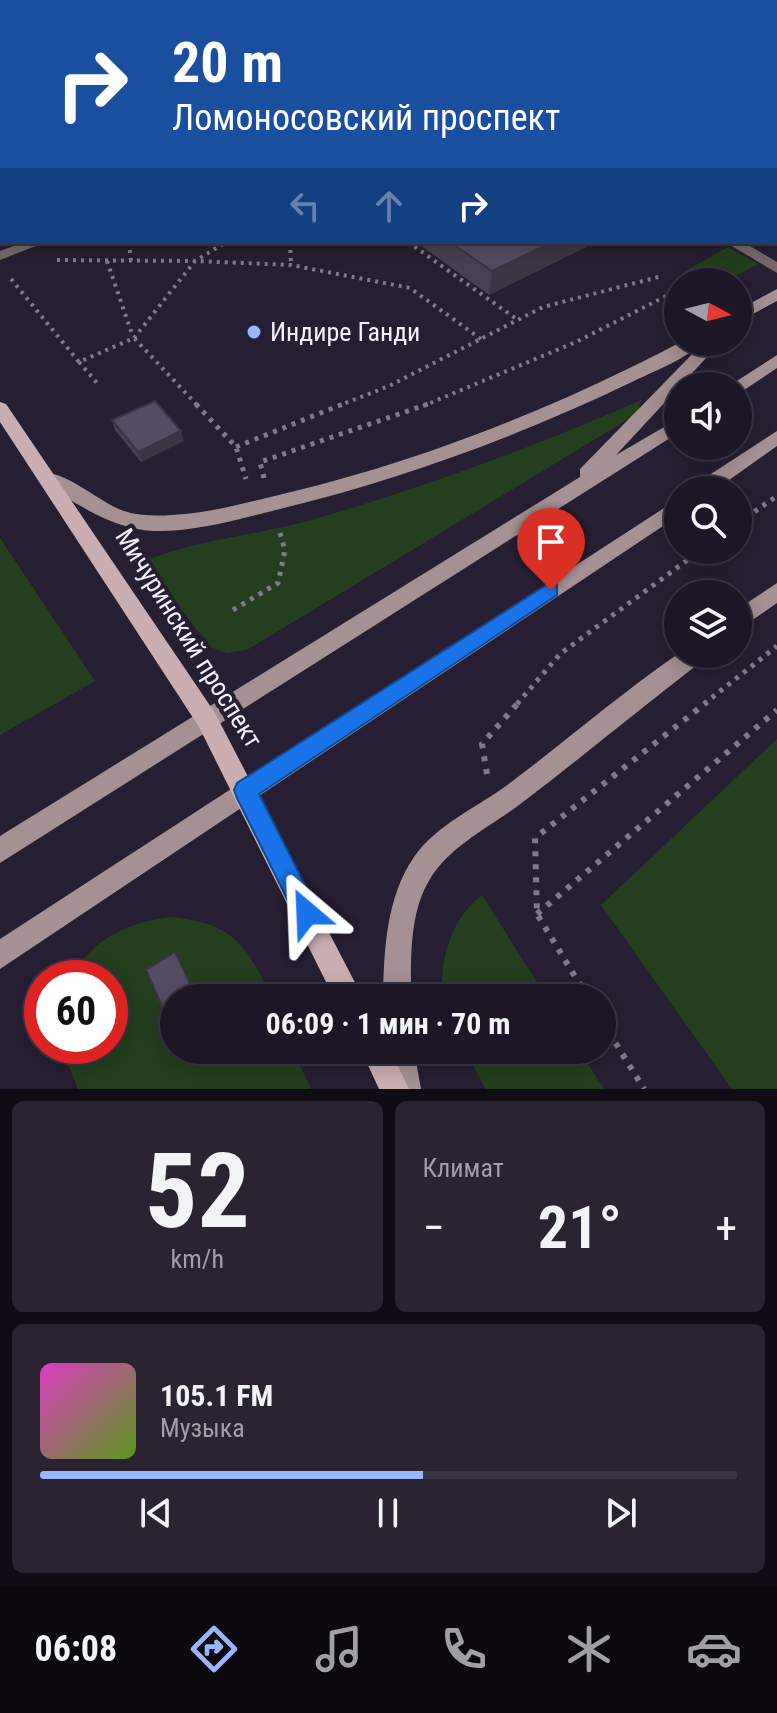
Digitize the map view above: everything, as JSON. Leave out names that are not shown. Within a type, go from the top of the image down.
[{"type":"main road","points":[[752,309],[777,294]]},
{"type":"main road","points":[[50,479],[124,519],[163,523],[226,515],[303,497],[412,464],[526,423],[618,383],[668,356]]},
{"type":"main road","points":[[563,500],[700,356]]},
{"type":"main road","points":[[752,377],[777,360]]},
{"type":"main road","name":"Мичуринский проспект","points":[[0,408],[50,479],[207,720],[342,984]]},
{"type":"main road","points":[[9,845],[664,434]]},
{"type":"main road","points":[[721,476],[777,437]]},
{"type":"main road","points":[[0,955],[664,515]]},
{"type":"main road","points":[[752,610],[777,591]]},
{"type":"main road","points":[[397,984],[397,957],[407,901],[422,868],[446,841],[506,801],[676,668]]},
{"type":"main road","points":[[382,1064],[394,1089]]},
{"type":"main road","points":[[402,1064],[406,1089]]},
{"type":"lane","points":[[0,256],[33,244]]},
{"type":"lane","points":[[735,244],[777,268]]},
{"type":"path","points":[[129,244],[131,262]]},
{"type":"path","points":[[79,362],[134,338],[195,261],[223,244]]},
{"type":"path","points":[[290,244],[291,265]]},
{"type":"path","points":[[411,244],[518,320]]},
{"type":"path","points":[[46,260],[291,265],[410,288],[481,339]]},
{"type":"path","points":[[107,261],[134,338],[236,447],[246,479]]},
{"type":"path","points":[[236,447],[389,386],[543,307],[662,276]]},
{"type":"path","points":[[10,278],[98,384]]},
{"type":"path","points":[[752,513],[777,496]]},
{"type":"path","points":[[488,779],[482,744],[560,654],[682,564]]},
{"type":"path","points":[[580,984],[537,914],[535,838],[777,646]]},
{"type":"path","points":[[537,914],[777,710]]},
{"type":"path","points":[[616,1044],[644,1089]]},
{"type":"green space","points":[[728,247],[758,264],[750,268],[691,268]]},
{"type":"green space","points":[[641,400],[637,414],[247,650],[227,653],[210,647],[144,561],[186,547],[315,519],[398,493],[521,450]]},
{"type":"green space","points":[[0,538],[95,681],[0,735]]},
{"type":"green space","points":[[777,739],[777,1089],[732,1089],[601,905]]},
{"type":"green space","points":[[482,895],[538,984],[442,984],[449,941],[471,905]]},
{"type":"green space","points":[[169,917],[208,924],[222,930],[245,950],[264,984],[160,984],[160,1064],[299,1064],[311,1089],[78,1089],[68,1064],[128,1064],[128,960],[84,960],[100,943],[139,923]]},
{"type":"green space","points":[[472,1064],[588,1064],[604,1089],[486,1089]]},
{"type":"building","points":[[453,244],[548,244],[492,271]]},
{"type":"building","points":[[155,401],[181,431],[138,452],[112,420]]},
{"type":"building","points":[[175,952],[190,984],[160,984],[160,1002],[146,970]]},
{"type":"place","name":"Индире Ганди","points":[[254,332]]},
{"type":"route","points":[[307,913],[245,790],[551,590]]}]
